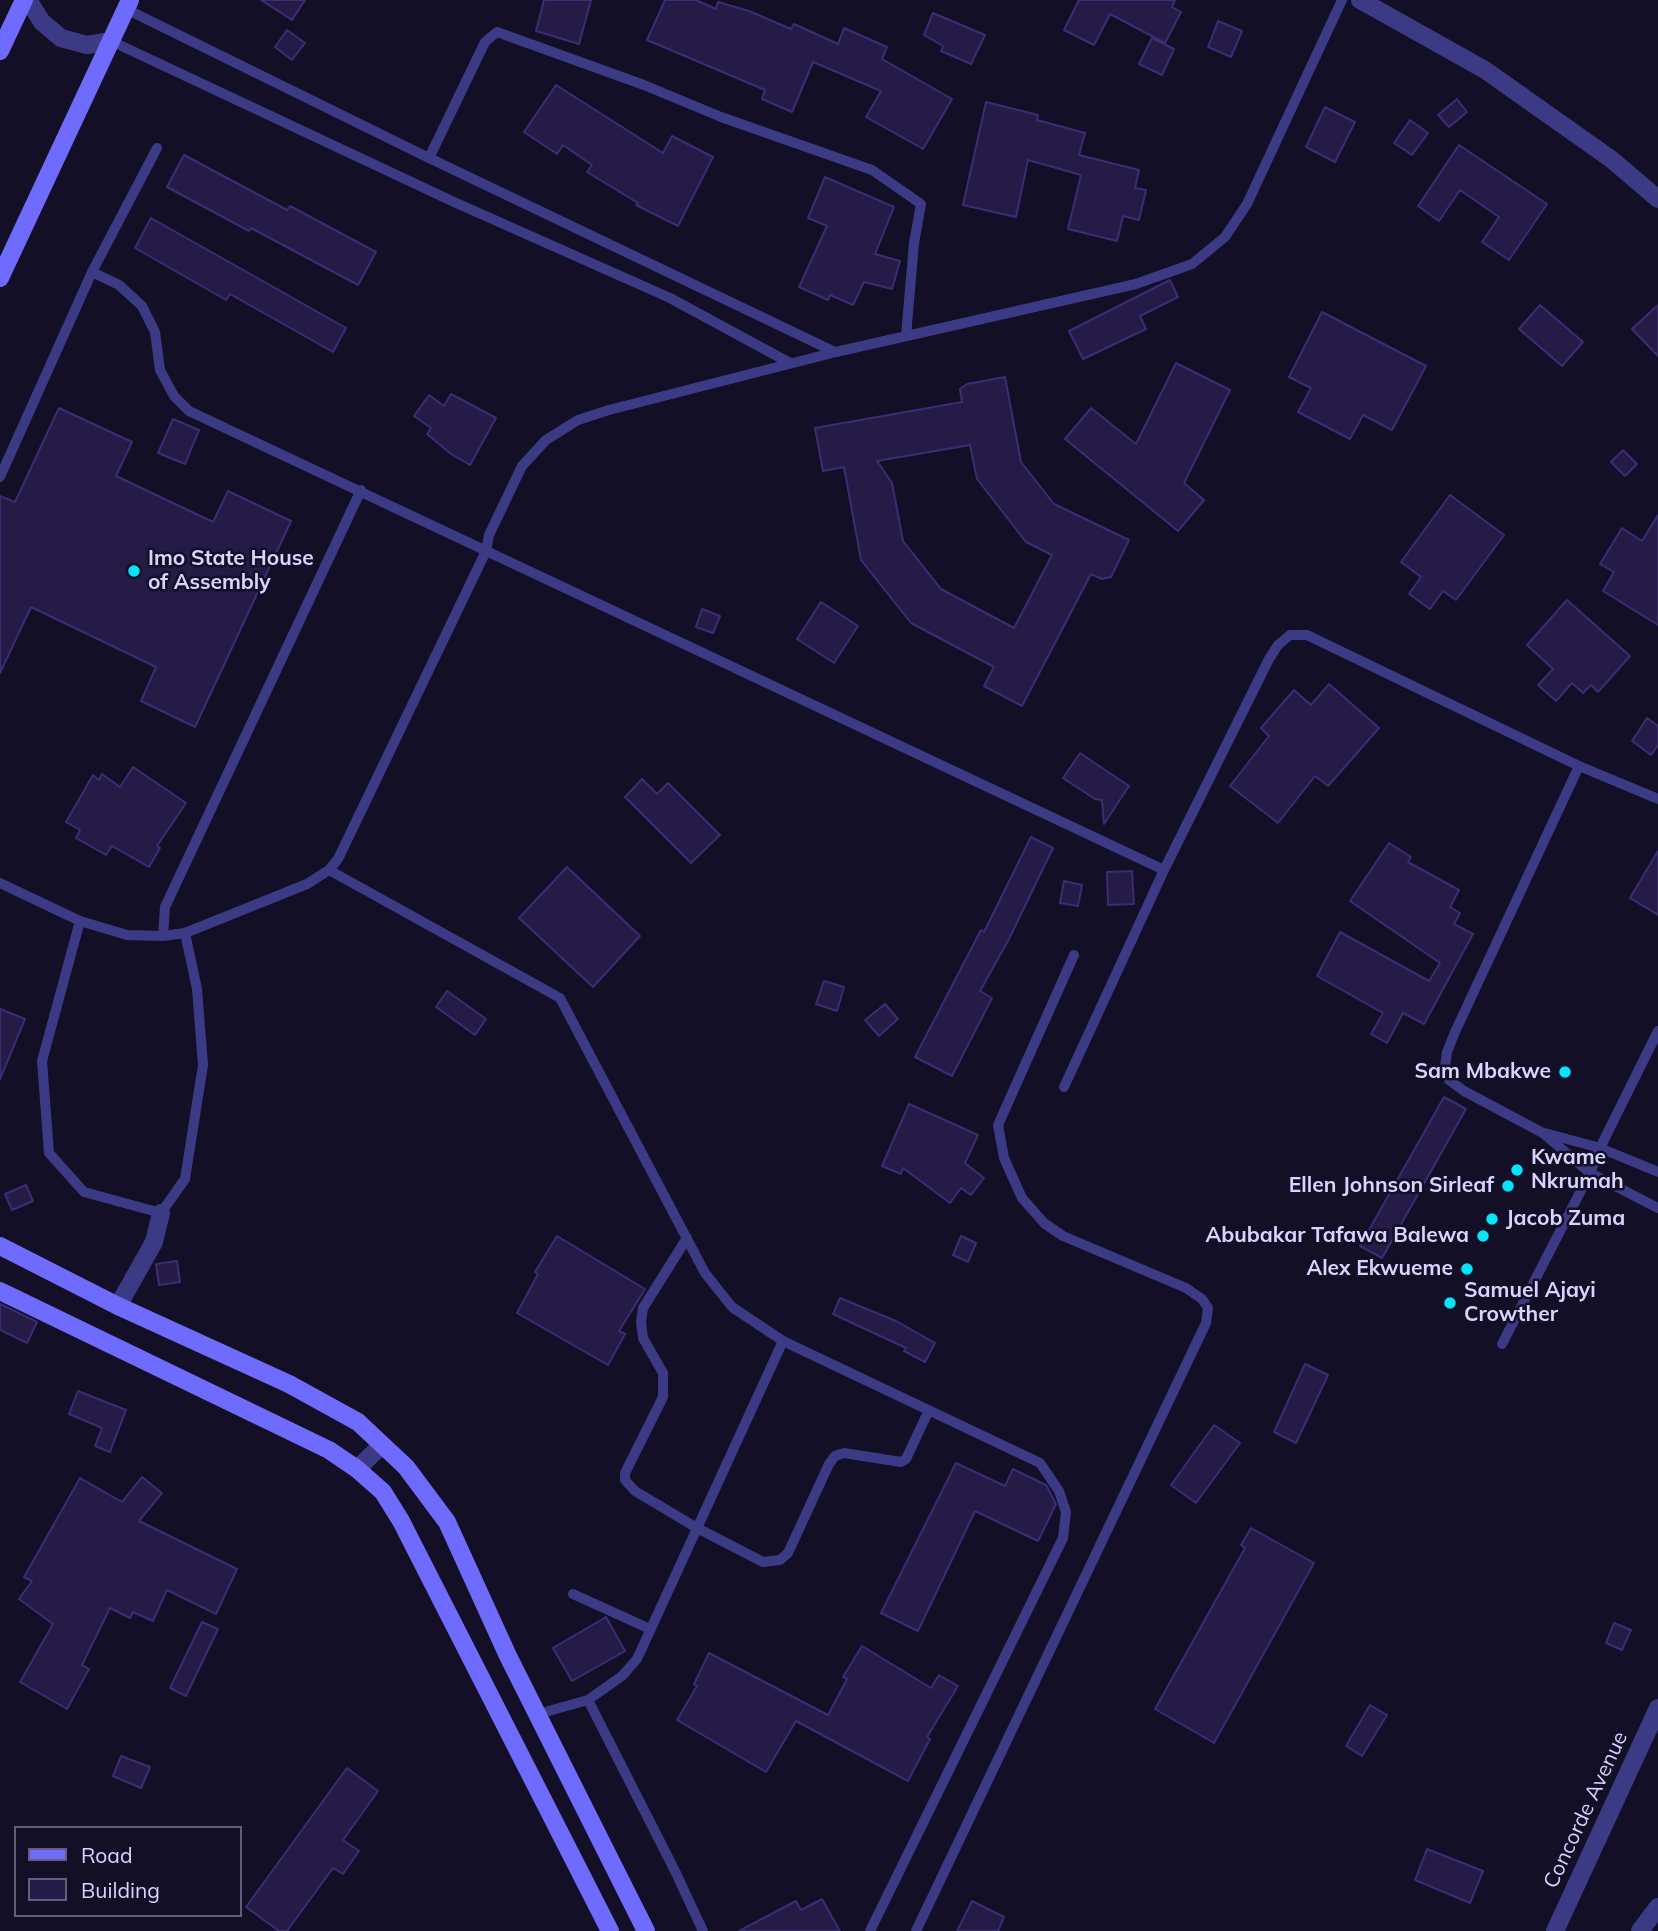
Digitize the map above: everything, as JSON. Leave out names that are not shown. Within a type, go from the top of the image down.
[{"type":"street","points":[[0,51],[26,0],[42,22],[61,38],[87,45],[111,41]]},
{"type":"street","points":[[1360,0],[1485,70],[1611,159],[1658,200]]},
{"type":"street","points":[[0,278],[128,4]]},
{"type":"street","points":[[118,1306],[154,1242],[161,1213]]},
{"type":"street","points":[[0,1246],[118,1306],[289,1384],[358,1422],[406,1467],[447,1522],[508,1656],[646,1931]]},
{"type":"street","points":[[0,1291],[329,1450],[357,1469],[383,1492],[401,1521],[610,1931]]},
{"type":"street","points":[[357,1469],[382,1445]]},
{"type":"street","name":"Concorde Avenue","points":[[1555,1931],[1658,1708]]},
{"type":"street","points":[[1640,1931],[1658,1907]]},
{"type":"lane","points":[[0,883],[80,921],[127,935],[163,936],[185,933],[307,884],[329,870],[338,859],[486,551],[489,535],[522,466],[546,440],[578,420],[609,410],[836,352],[1136,284],[1192,264],[1225,237],[1247,204],[1342,0]]},
{"type":"lane","points":[[128,4],[429,158],[836,352]]},
{"type":"lane","points":[[429,158],[485,42],[497,32],[872,170],[921,204],[914,243],[906,336]]},
{"type":"lane","points":[[111,41],[442,196],[670,298],[790,363]]},
{"type":"lane","points":[[0,477],[92,272],[157,148]]},
{"type":"lane","points":[[92,272],[120,285],[142,306],[155,332],[160,370],[174,396],[189,411],[1164,870]]},
{"type":"lane","points":[[163,936],[165,907],[360,490]]},
{"type":"lane","points":[[1064,1087],[1164,870],[1269,659],[1278,645],[1290,635],[1307,635],[1579,766],[1658,799]]},
{"type":"lane","points":[[1579,766],[1447,1052],[1445,1067],[1449,1080],[1464,1091],[1541,1132],[1590,1173],[1658,1208]]},
{"type":"lane","points":[[329,870],[560,998],[705,1273],[732,1307],[783,1341],[1040,1463],[1059,1491],[1066,1512],[1063,1538],[870,1931]]},
{"type":"lane","points":[[80,921],[42,1061],[49,1153],[84,1192],[161,1213],[185,1179],[202,1065],[197,989],[185,933]]},
{"type":"lane","points":[[916,1931],[1206,1323],[1208,1308],[1202,1299],[1186,1288],[1063,1236],[1044,1223],[1022,1198],[1004,1158],[998,1125],[1074,955]]},
{"type":"lane","points":[[1502,1344],[1590,1173],[1658,1031]]},
{"type":"lane","points":[[1541,1132],[1600,1148],[1658,1172]]},
{"type":"lane","points":[[687,1238],[643,1308],[643,1338],[663,1373],[663,1397],[625,1473],[625,1480],[635,1491],[697,1528],[763,1562],[780,1560],[788,1553],[835,1456],[844,1453],[901,1462],[906,1459],[929,1410]]},
{"type":"lane","points":[[538,1714],[588,1700],[622,1676],[636,1659],[783,1341]]},
{"type":"lane","points":[[573,1594],[650,1629]]},
{"type":"lane","points":[[588,1700],[703,1931]]},
{"type":"building","points":[[261,0],[305,0],[292,20]]},
{"type":"building","points":[[544,0],[591,0],[579,44],[536,31]]},
{"type":"building","points":[[665,0],[696,0],[716,9],[718,2],[749,11],[791,29],[794,24],[838,44],[844,28],[887,47],[882,59],[952,99],[923,149],[866,117],[881,91],[813,62],[792,112],[762,99],[765,90],[647,40]]},
{"type":"building","points":[[1079,0],[1175,0],[1172,7],[1181,12],[1165,43],[1110,14],[1094,45],[1064,30]]},
{"type":"building","points":[[933,13],[985,35],[971,64],[941,51],[943,46],[924,35]]},
{"type":"building","points":[[1218,21],[1242,31],[1231,57],[1208,47]]},
{"type":"building","points":[[287,30],[305,43],[292,60],[275,47]]},
{"type":"building","points":[[1152,38],[1174,49],[1162,75],[1139,64]]},
{"type":"building","points":[[556,85],[663,153],[672,136],[713,157],[678,226],[636,205],[638,203],[587,172],[592,165],[563,145],[557,154],[524,132]]},
{"type":"building","points":[[1457,99],[1467,112],[1449,127],[1438,115]]},
{"type":"building","points":[[986,102],[1038,115],[1037,120],[1085,133],[1079,155],[1139,170],[1135,188],[1146,190],[1139,220],[1123,216],[1117,241],[1068,229],[1081,175],[1028,160],[1016,217],[963,205]]},
{"type":"building","points":[[1325,107],[1355,122],[1335,162],[1306,147]]},
{"type":"building","points":[[1410,120],[1428,133],[1412,155],[1394,143]]},
{"type":"building","points":[[1459,145],[1547,204],[1509,260],[1482,242],[1499,217],[1460,190],[1439,221],[1418,206]]},
{"type":"building","points":[[184,155],[287,210],[290,206],[376,252],[358,285],[167,187]]},
{"type":"building","points":[[825,177],[894,207],[875,254],[900,261],[892,289],[864,282],[853,305],[830,295],[828,300],[799,287],[827,226],[808,218]]},
{"type":"building","points":[[151,218],[346,328],[333,352],[230,294],[226,300],[135,248]]},
{"type":"building","points":[[1170,280],[1178,297],[1140,316],[1146,329],[1083,359],[1069,331]]},
{"type":"building","points":[[1540,305],[1583,342],[1562,366],[1519,329]]},
{"type":"building","points":[[1658,305],[1658,356],[1632,329]]},
{"type":"building","points":[[1322,312],[1426,366],[1392,430],[1363,415],[1350,439],[1298,412],[1311,388],[1289,377]]},
{"type":"building","points":[[1176,363],[1230,390],[1184,483],[1204,500],[1178,531],[1065,439],[1091,408],[1136,444]]},
{"type":"building","points":[[1005,377],[1021,462],[1054,504],[1129,540],[1111,577],[1102,579],[1091,574],[1022,706],[984,686],[994,667],[911,623],[861,560],[844,467],[823,471],[815,428],[962,402],[960,389],[967,384]],"holes":[[[970,445],[977,479],[1026,542],[1052,555],[1014,628],[941,589],[903,541],[892,483],[877,461]]]},
{"type":"building","points":[[451,394],[496,418],[470,465],[451,454],[427,434],[431,428],[414,416],[429,395],[444,406]]},
{"type":"building","name":"Imo State House of Assembly","points":[[59,408],[132,442],[116,476],[213,522],[228,491],[291,521],[195,727],[141,701],[156,667],[31,607],[0,673],[0,496],[15,502]]},
{"type":"building","points":[[173,419],[199,430],[185,464],[158,453]]},
{"type":"building","points":[[1623,450],[1637,464],[1625,476],[1611,462]]},
{"type":"building","points":[[1450,495],[1504,535],[1456,600],[1443,591],[1430,609],[1409,594],[1421,577],[1401,562]]},
{"type":"building","points":[[1658,515],[1658,625],[1603,591],[1614,572],[1600,564],[1622,528],[1642,541]]},
{"type":"building","points":[[1567,600],[1630,656],[1598,692],[1591,685],[1583,693],[1572,683],[1556,701],[1538,685],[1553,669],[1527,645]]},
{"type":"building","points":[[821,602],[858,626],[834,663],[797,639]]},
{"type":"building","points":[[702,609],[720,616],[713,633],[696,627]]},
{"type":"building","points":[[1329,684],[1379,728],[1328,786],[1315,776],[1278,823],[1230,786],[1269,736],[1261,728],[1294,690],[1311,705]]},
{"type":"building","points":[[1647,718],[1658,726],[1658,745],[1651,755],[1632,741]]},
{"type":"building","points":[[1080,753],[1129,786],[1104,824],[1102,800],[1095,799],[1063,778]]},
{"type":"building","points":[[133,767],[186,803],[157,846],[160,848],[149,867],[112,846],[106,855],[76,838],[80,830],[66,822],[93,775],[99,780],[102,774],[120,787]]},
{"type":"building","points":[[642,779],[657,794],[668,783],[720,835],[691,863],[625,797]]},
{"type":"building","points":[[1031,837],[1053,848],[1009,939],[980,991],[992,998],[952,1076],[915,1057],[981,930],[984,932]]},
{"type":"building","points":[[1389,843],[1411,857],[1408,862],[1459,890],[1450,907],[1460,913],[1454,924],[1473,934],[1424,1024],[1403,1013],[1387,1043],[1371,1034],[1383,1013],[1317,976],[1340,932],[1429,981],[1440,963],[1350,901]]},
{"type":"building","points":[[1658,851],[1658,915],[1630,898]]},
{"type":"building","points":[[567,867],[640,936],[593,987],[519,918]]},
{"type":"building","points":[[1132,871],[1134,904],[1108,905],[1107,872]]},
{"type":"building","points":[[1064,881],[1082,885],[1078,906],[1060,903]]},
{"type":"building","points":[[824,981],[844,987],[837,1011],[816,1004]]},
{"type":"building","points":[[447,991],[486,1019],[475,1035],[436,1007]]},
{"type":"building","points":[[885,1004],[898,1019],[879,1036],[865,1020]]},
{"type":"building","points":[[0,1009],[25,1019],[0,1079]]},
{"type":"building","points":[[1444,1097],[1466,1109],[1382,1258],[1360,1246]]},
{"type":"building","points":[[909,1104],[978,1135],[965,1163],[984,1178],[971,1195],[961,1188],[950,1203],[903,1168],[901,1174],[882,1166]]},
{"type":"building","points":[[26,1185],[33,1201],[12,1210],[5,1194]]},
{"type":"building","points":[[557,1236],[645,1289],[619,1331],[625,1334],[608,1365],[517,1313],[538,1274],[535,1272]]},
{"type":"building","points":[[961,1236],[976,1243],[968,1262],[953,1255]]},
{"type":"building","points":[[177,1261],[180,1282],[159,1285],[156,1264]]},
{"type":"building","points":[[840,1298],[896,1321],[935,1343],[925,1362],[904,1351],[906,1348],[833,1314]]},
{"type":"building","points":[[0,1304],[37,1322],[27,1343],[0,1330]]},
{"type":"building","points":[[1305,1364],[1328,1375],[1296,1443],[1274,1432]]},
{"type":"building","points":[[78,1391],[126,1410],[110,1452],[95,1446],[102,1428],[69,1414]]},
{"type":"building","points":[[1214,1425],[1240,1443],[1196,1503],[1171,1485]]},
{"type":"building","points":[[956,1463],[1005,1486],[1013,1469],[1046,1485],[1056,1504],[1038,1541],[975,1511],[918,1631],[881,1613]]},
{"type":"building","points":[[142,1477],[162,1493],[139,1521],[237,1569],[216,1614],[167,1590],[153,1621],[133,1612],[130,1618],[110,1608],[82,1665],[89,1669],[67,1709],[20,1682],[53,1624],[19,1599],[32,1581],[24,1577],[80,1478],[122,1502]]},
{"type":"building","points":[[1251,1528],[1314,1563],[1214,1743],[1155,1709],[1245,1548],[1241,1545]]},
{"type":"building","points":[[606,1617],[625,1651],[572,1681],[553,1648]]},
{"type":"building","points":[[202,1622],[218,1629],[186,1696],[170,1688]]},
{"type":"building","points":[[1614,1623],[1631,1630],[1622,1650],[1606,1643]]},
{"type":"building","points":[[862,1646],[931,1688],[939,1675],[958,1686],[927,1737],[930,1739],[908,1781],[796,1721],[766,1772],[677,1720],[697,1686],[694,1684],[709,1653],[828,1715],[847,1679],[843,1677]]},
{"type":"building","points":[[1370,1705],[1387,1715],[1362,1756],[1346,1746]]},
{"type":"building","points":[[121,1756],[150,1767],[141,1788],[113,1776]]},
{"type":"building","points":[[347,1768],[378,1791],[343,1840],[359,1851],[343,1874],[333,1868],[287,1931],[279,1931],[246,1907]]},
{"type":"building","points":[[1427,1849],[1483,1871],[1470,1903],[1415,1880]]},
{"type":"building","points":[[822,1899],[840,1931],[739,1931],[796,1901],[801,1910]]},
{"type":"building","points":[[972,1901],[1004,1917],[998,1931],[957,1931]]},
{"type":"place","name":"Imo State House of Assembly","points":[[134,571]]},
{"type":"place","name":"Sam Mbakwe","points":[[1565,1072]]},
{"type":"place","name":"Kwame Nkrumah","points":[[1517,1170]]},
{"type":"place","name":"Ellen Johnson Sirleaf","points":[[1508,1186]]},
{"type":"place","name":"Jacob Zuma","points":[[1492,1219]]},
{"type":"place","name":"Abubakar Tafawa Balewa","points":[[1483,1236]]},
{"type":"place","name":"Alex Ekwueme","points":[[1467,1269]]},
{"type":"place","name":"Samuel Ajayi Crowther","points":[[1450,1303]]}]
